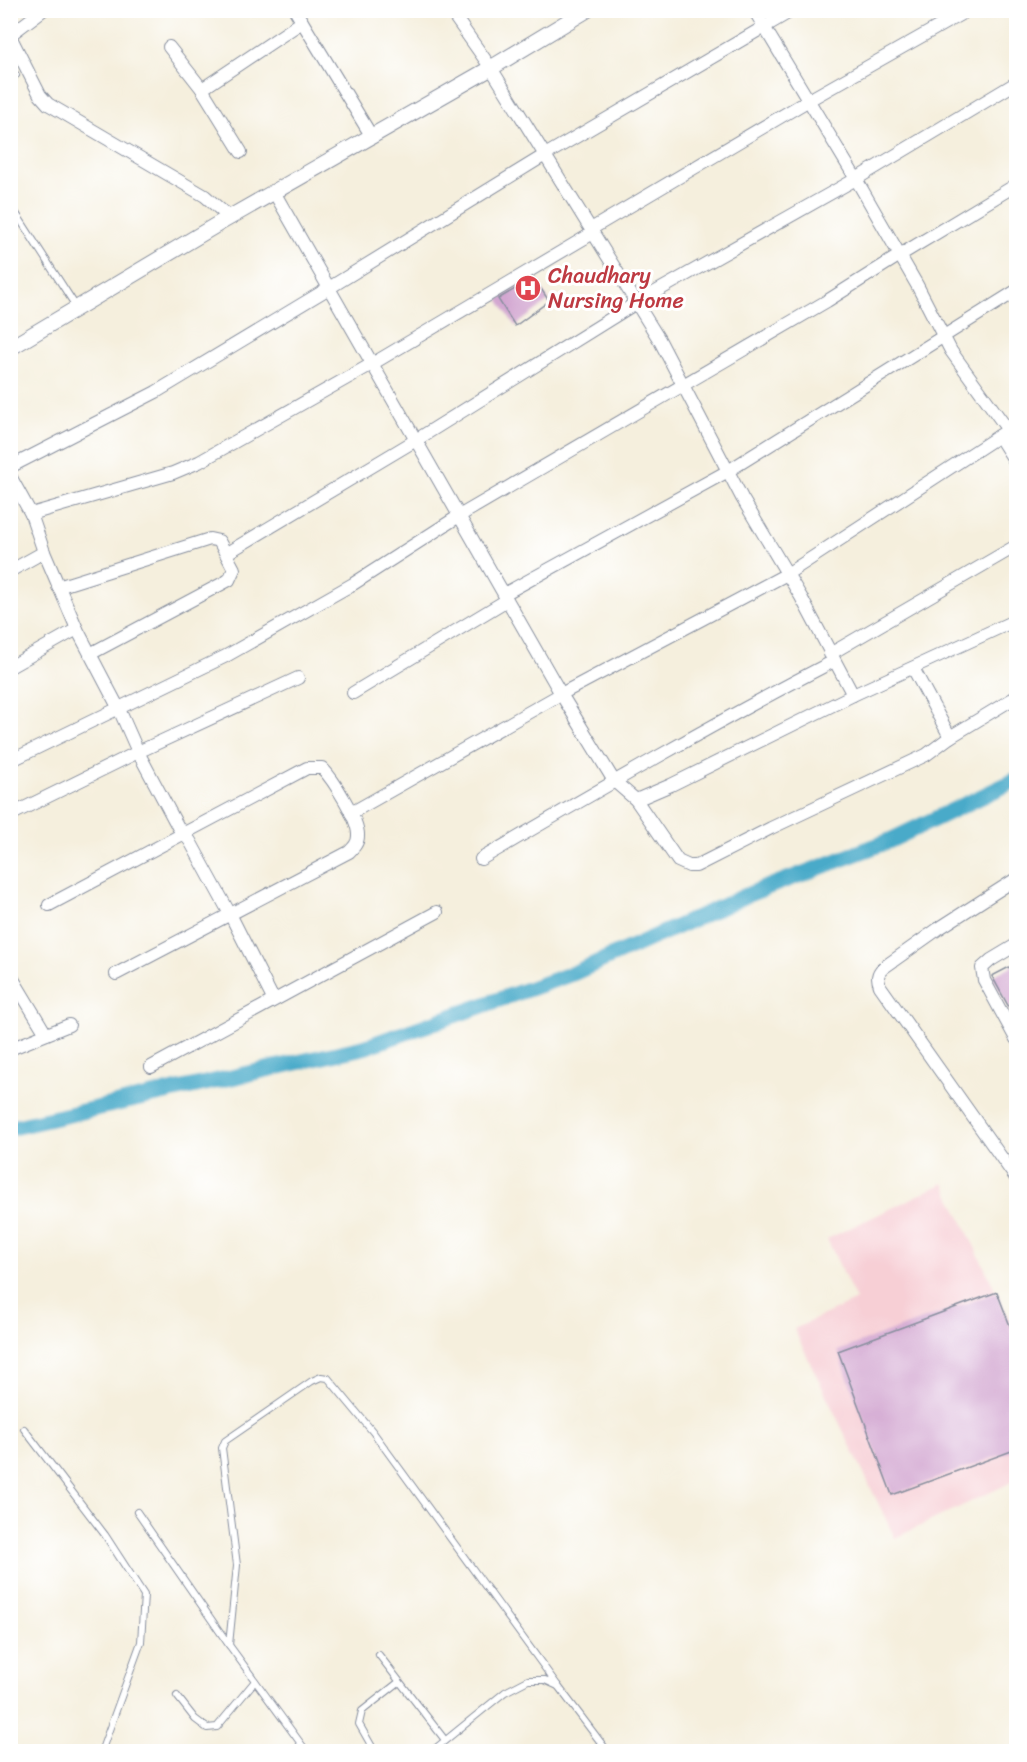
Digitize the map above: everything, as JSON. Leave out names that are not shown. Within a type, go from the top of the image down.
[{"type":"street","points":[[43,10],[10,36],[40,95],[48,104],[205,196],[230,218]]},
{"type":"street","points":[[295,10],[372,137]]},
{"type":"street","points":[[450,10],[491,68],[660,341],[728,471],[853,695]]},
{"type":"street","points":[[10,348],[587,10]]},
{"type":"street","points":[[754,10],[900,255],[951,351],[1008,431],[1017,463]]},
{"type":"street","points":[[10,467],[156,392],[545,155],[793,10]]},
{"type":"street","points":[[32,514],[173,473],[199,462],[372,364],[809,100],[968,10]]},
{"type":"street","points":[[201,88],[302,22]]},
{"type":"street","points":[[169,47],[201,88],[242,152]]},
{"type":"street","points":[[227,553],[416,440],[636,303],[856,179],[1017,83]]},
{"type":"street","points":[[10,760],[119,710],[226,656],[353,584],[459,516],[827,301],[1017,185]]},
{"type":"street","points":[[274,192],[561,694],[614,781],[636,800],[678,861],[689,866],[696,866],[926,754],[950,737],[1017,698]]},
{"type":"street","points":[[353,693],[505,597],[728,471],[1017,291]]},
{"type":"street","points":[[351,813],[561,694],[787,574],[1008,431]]},
{"type":"street","points":[[10,476],[32,514],[58,587],[138,752],[230,914],[273,999]]},
{"type":"street","points":[[58,587],[210,539],[219,541],[227,553],[234,569],[230,580],[90,654]]},
{"type":"street","points":[[481,859],[832,658],[1017,546]]},
{"type":"street","points":[[10,571],[44,552]]},
{"type":"street","points":[[636,800],[853,695],[1017,620]]},
{"type":"street","points":[[10,667],[77,629]]},
{"type":"street","points":[[913,668],[950,737]]},
{"type":"street","points":[[10,815],[138,752],[298,678]]},
{"type":"street","points":[[49,905],[307,768],[321,768],[328,774],[351,813],[359,833],[357,843],[349,852],[116,974]]},
{"type":"street","points":[[1017,879],[938,929],[883,968],[878,979],[880,986],[1017,1179]]},
{"type":"street","points":[[151,1067],[437,912]]},
{"type":"street","points":[[1017,945],[982,968],[984,980],[1017,1039]]},
{"type":"street","points":[[10,974],[46,1034]]},
{"type":"street","points":[[10,1049],[69,1025]]},
{"type":"lane","points":[[10,204],[77,308]]},
{"type":"lane","points":[[229,1644],[237,1565],[222,1448],[225,1442],[312,1381],[321,1377],[328,1378],[374,1432],[608,1752]]},
{"type":"lane","points":[[24,1429],[105,1535],[144,1595],[141,1642],[101,1752]]},
{"type":"lane","points":[[137,1512],[307,1752]]},
{"type":"lane","points":[[379,1655],[445,1740]]},
{"type":"lane","points":[[430,1752],[505,1692],[528,1680],[545,1680],[558,1686]]},
{"type":"lane","points":[[177,1696],[195,1719],[207,1728],[217,1727],[255,1681]]},
{"type":"lane","points":[[375,1752],[359,1724],[362,1711],[399,1682]]},
{"type":"shaded area","points":[[944,1183],[1016,1333],[1016,1480],[895,1538],[794,1329],[856,1300],[827,1239]]},
{"type":"building","points":[[534,278],[549,301],[515,326],[498,299]]},
{"type":"building","points":[[1017,963],[1017,1022],[992,976]]},
{"type":"building","points":[[997,1292],[1017,1344],[1017,1449],[892,1495],[838,1351]]},
{"type":"waterway","points":[[10,1128],[365,1047],[574,973],[752,893],[889,841],[1016,780]]},
{"type":"place","name":"Chaudhary Nursing Home","points":[[528,288]]}]
